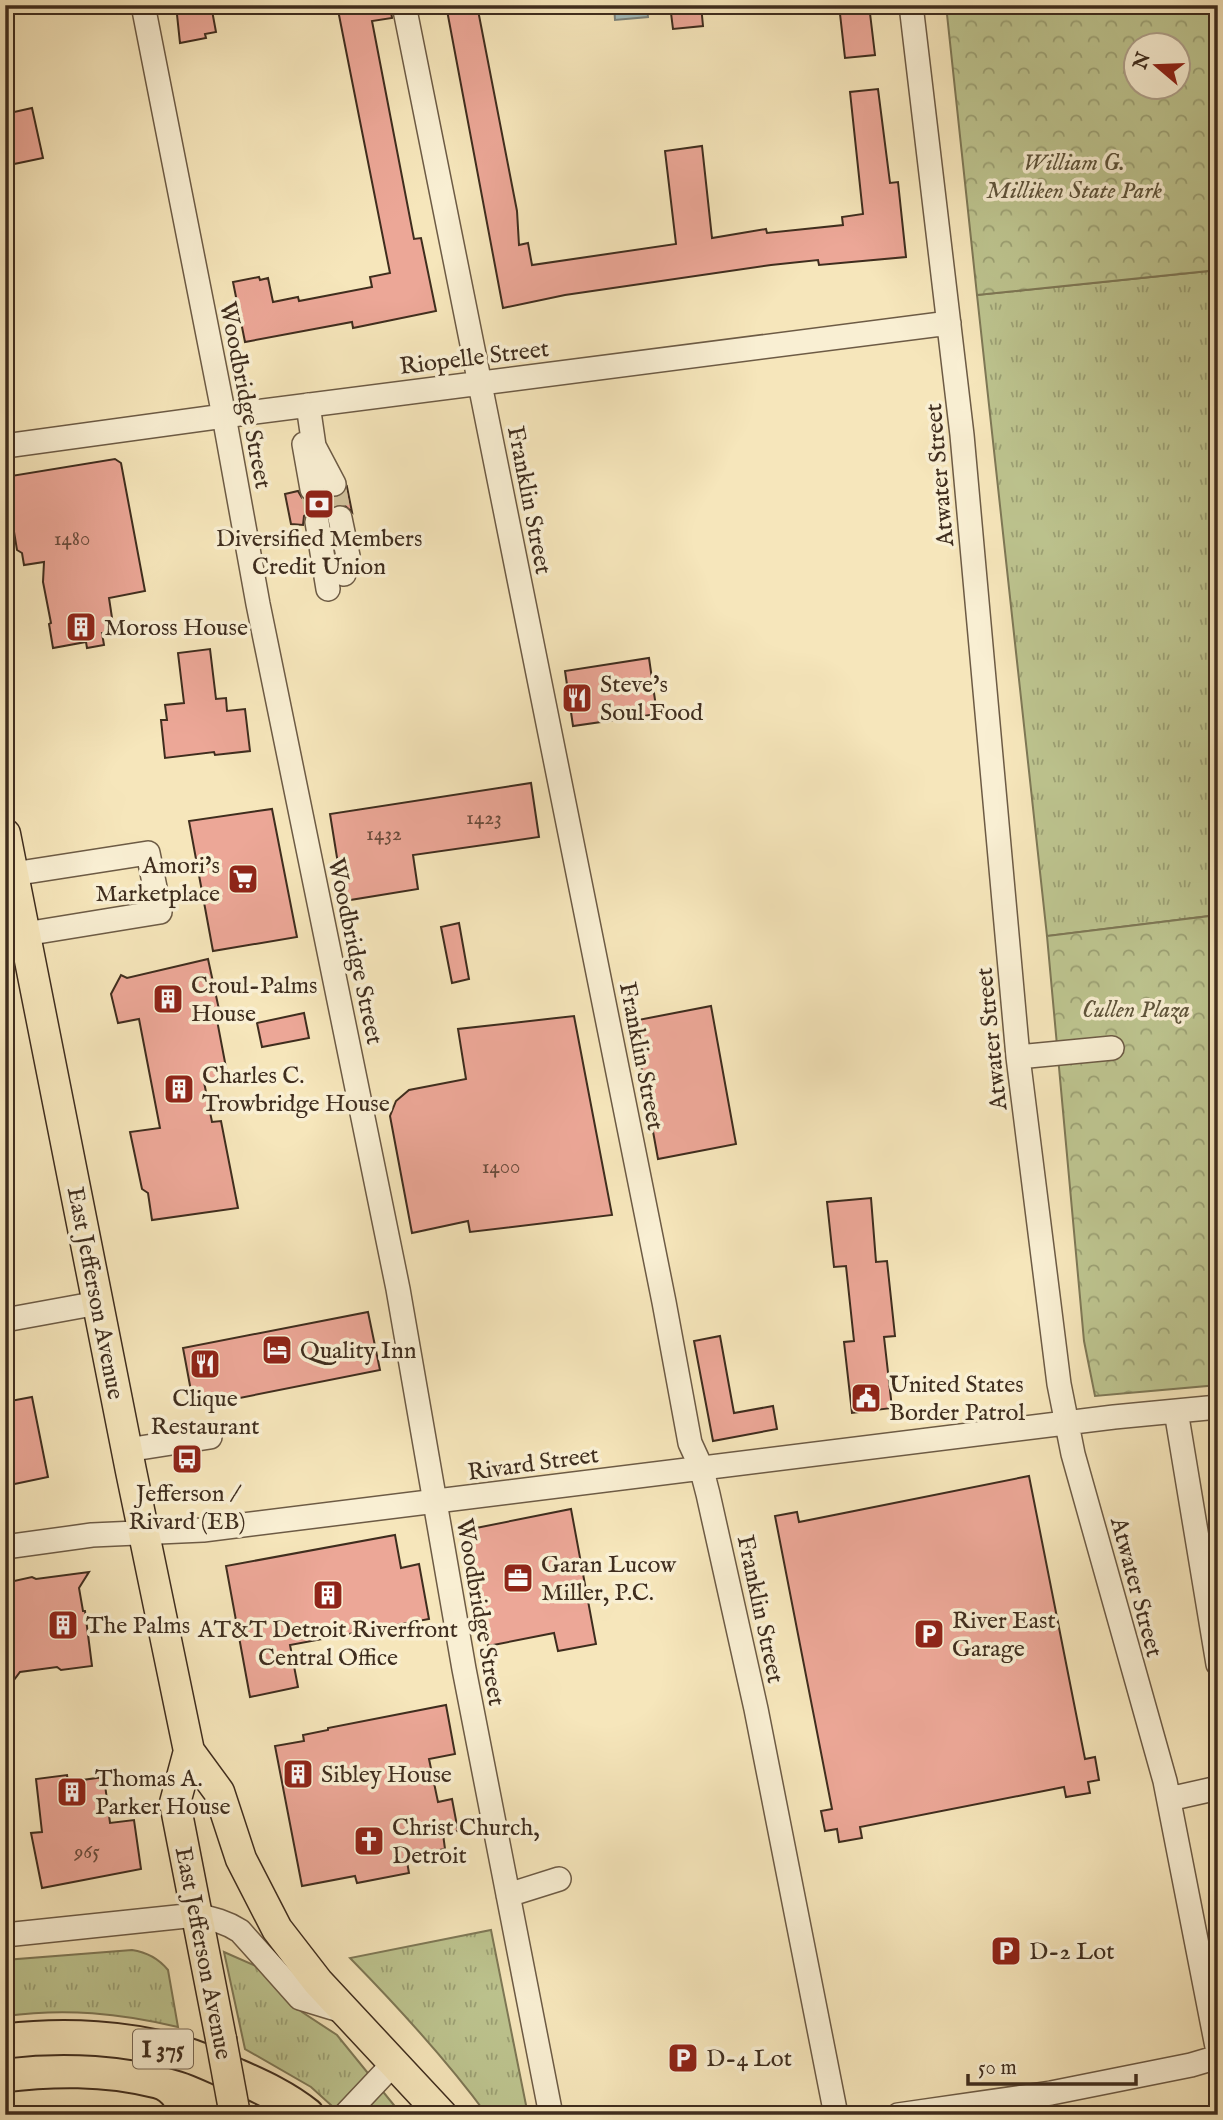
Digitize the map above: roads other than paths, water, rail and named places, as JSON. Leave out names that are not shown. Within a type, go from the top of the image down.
[{"type":"highway","name":"I 375","points":[[5,2042],[60,2038],[94,2039],[128,2042],[188,2055],[274,2092],[307,2115]]},
{"type":"highway","points":[[5,2110],[78,2105],[108,2107],[149,2115]]},
{"type":"main road","name":"East Jefferson Avenue","points":[[5,834],[143,1533],[189,1751],[219,1792],[237,1849],[263,1906],[292,1949],[346,2012],[442,2115]]},
{"type":"main road","name":"East Jefferson Avenue","points":[[189,1751],[175,1803],[235,2115]]},
{"type":"street","name":"Woodbridge Street","points":[[143,5],[258,604],[398,1289],[464,1669],[551,2115]]},
{"type":"street","name":"Franklin Street","points":[[404,5],[690,1443],[701,1467],[756,1709],[836,2115]]},
{"type":"street","name":"Atwater Street","points":[[911,5],[962,435],[1018,1057],[1048,1308],[1067,1424],[1169,1798],[1218,2052]]},
{"type":"street","name":"Riopelle Street","points":[[5,446],[949,323]]},
{"type":"street","points":[[304,406],[323,486]]},
{"type":"street","points":[[317,522],[336,582],[348,556],[340,518]]},
{"type":"street","points":[[10,869],[148,853],[160,912],[25,934]]},
{"type":"street","points":[[1018,1057],[1112,1048]]},
{"type":"street","points":[[5,1320],[98,1303]]},
{"type":"street","name":"Rivard Street","points":[[5,1547],[92,1535],[203,1530],[701,1467],[1218,1407]]},
{"type":"street","points":[[1175,1411],[1218,1664]]},
{"type":"street","points":[[127,1450],[210,1437]]},
{"type":"street","points":[[1169,1798],[1218,1788]]},
{"type":"street","points":[[508,1895],[559,1880]]},
{"type":"street","points":[[5,1935],[196,1915],[229,1924],[240,1931],[300,1998],[346,2012]]},
{"type":"street","points":[[898,2115],[1051,2093],[1191,2066],[1218,2057]]},
{"type":"street","points":[[347,2113],[394,2063]]},
{"type":"water","points":[[614,5],[655,7],[647,8],[648,17],[615,20]]},
{"type":"tunnel","points":[[334,484],[340,518]]},
{"type":"tunnel","points":[[312,489],[317,522]]},
{"type":"place","name":"Diversified Members Credit Union","points":[[319,504]]},
{"type":"place","name":"Moross House","points":[[81,627]]},
{"type":"place","name":"Steve's Soul Food","points":[[577,698]]},
{"type":"place","name":"Amori's Marketplace","points":[[243,879]]},
{"type":"place","name":"Croul-Palms House","points":[[168,999]]},
{"type":"place","name":"Charles C. Trowbridge House","points":[[179,1089]]},
{"type":"place","name":"Quality Inn","points":[[277,1350]]},
{"type":"place","name":"Clique Restaurant","points":[[205,1364]]},
{"type":"place","name":"United States Border Patrol","points":[[866,1398]]},
{"type":"place","name":"Jefferson / Rivard (EB)","points":[[187,1459]]},
{"type":"place","name":"Garan Lucow Miller, P.C.","points":[[518,1578]]},
{"type":"place","name":"AT&T Detroit Riverfront Central Office","points":[[328,1595]]},
{"type":"place","name":"The Palms","points":[[63,1625]]},
{"type":"place","name":"River East Garage","points":[[929,1634]]},
{"type":"place","name":"Sibley House","points":[[298,1774]]},
{"type":"place","name":"Thomas A. Parker House","points":[[72,1792]]},
{"type":"place","name":"Christ Church, Detroit","points":[[369,1841]]},
{"type":"place","name":"D-2 Lot","points":[[1006,1951]]},
{"type":"place","name":"D-4 Lot","points":[[683,2058]]},
{"type":"park label","name":"William G. Milliken State Park","points":[[1074,176]]},
{"type":"park label","name":"Cullen Plaza","points":[[1136,1009]]}]
